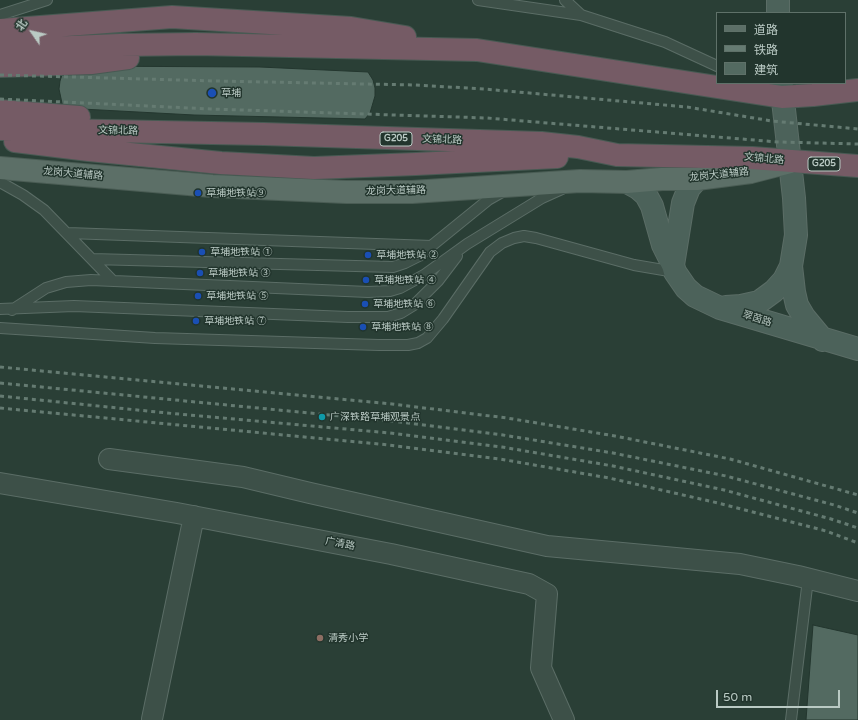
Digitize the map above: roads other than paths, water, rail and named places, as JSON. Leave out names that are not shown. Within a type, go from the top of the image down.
[{"type":"highway","points":[[0,30],[172,16],[351,28],[477,50],[716,81]]},
{"type":"highway","points":[[3,56],[128,45],[196,44],[477,50]]},
{"type":"highway","points":[[736,84],[813,95],[858,90]]},
{"type":"highway","points":[[0,111],[264,134]]},
{"type":"highway","name":"文锦北路","points":[[0,129],[264,134],[541,143],[578,147],[617,155],[752,158],[858,166]]},
{"type":"highway","points":[[0,139],[89,150],[221,163],[314,168],[617,155]]},
{"type":"main road","name":"龙岗大道辅路","points":[[0,168],[212,186],[346,192],[412,192],[580,181],[626,182],[697,179],[751,172],[791,162]]},
{"type":"street","points":[[778,0],[778,12]]},
{"type":"street","points":[[782,90],[794,198],[796,235],[791,266],[794,292],[797,305],[804,317],[824,340]]},
{"type":"street","points":[[674,268],[683,203],[689,188],[697,179]]},
{"type":"street","name":"翠茵路","points":[[626,182],[638,188],[646,195],[656,217],[663,245],[674,268],[686,288],[695,296],[720,308],[858,350]]},
{"type":"street","points":[[720,308],[741,306],[758,302],[774,291],[784,280],[791,266]]},
{"type":"street","points":[[109,459],[243,476],[310,493],[547,546],[740,564],[858,591]]},
{"type":"street","name":"广清路","points":[[0,483],[194,516],[428,561],[529,584],[547,594],[542,668],[564,720]]},
{"type":"street","points":[[152,719],[194,516]]},
{"type":"lane","points":[[0,15],[47,0]]},
{"type":"lane","points":[[478,0],[581,15],[665,42],[716,66]]},
{"type":"lane","points":[[565,0],[581,15]]},
{"type":"lane","points":[[574,0],[581,15]]},
{"type":"lane","points":[[757,84],[782,90]]},
{"type":"lane","points":[[12,310],[46,288],[66,282],[91,280],[360,292],[382,292],[400,288],[424,276],[467,244],[542,198],[580,181]]},
{"type":"lane","points":[[0,182],[23,195],[44,210],[113,281]]},
{"type":"lane","points":[[92,258],[393,267],[418,256],[488,200],[510,188],[524,184]]},
{"type":"lane","points":[[68,233],[432,246]]},
{"type":"lane","points":[[0,328],[155,338],[408,345],[418,343],[426,338],[443,319],[490,252],[502,243],[514,238],[524,236],[536,238],[634,265],[674,268]]},
{"type":"lane","points":[[0,309],[12,310],[74,306],[348,317],[388,317],[401,313],[414,305],[426,294],[467,244]]},
{"type":"lane","points":[[791,720],[808,579]]},
{"type":"railway","points":[[0,75],[415,85],[484,89],[687,107],[772,121],[858,129]]},
{"type":"railway","points":[[0,99],[211,109],[487,118],[778,142],[858,144]]},
{"type":"railway","points":[[0,367],[392,404],[507,418],[615,436],[730,459],[858,495]]},
{"type":"railway","points":[[0,383],[392,421],[503,435],[613,453],[726,476],[834,505],[858,513]]},
{"type":"railway","points":[[0,396],[390,433],[502,447],[613,466],[724,490],[831,519],[858,528]]},
{"type":"railway","points":[[0,408],[389,445],[500,459],[609,478],[718,503],[826,531],[858,543]]},
{"type":"place","name":"草埔","points":[[212,93]]},
{"type":"place","name":"草埔地铁站⑨","points":[[198,193]]},
{"type":"place","name":"草埔地铁站 ①","points":[[202,252]]},
{"type":"place","name":"草埔地铁站 ②","points":[[368,255]]},
{"type":"place","name":"草埔地铁站 ③","points":[[200,273]]},
{"type":"place","name":"草埔地铁站 ④","points":[[366,280]]},
{"type":"place","name":"草埔地铁站 ⑤","points":[[198,296]]},
{"type":"place","name":"草埔地铁站 ⑥","points":[[365,304]]},
{"type":"place","name":"草埔地铁站 ⑦","points":[[196,321]]},
{"type":"place","name":"草埔地铁站 ⑧","points":[[363,327]]},
{"type":"place","name":"广深铁路草埔观景点","points":[[322,417]]},
{"type":"place","name":"清秀小学","points":[[320,638]]}]
